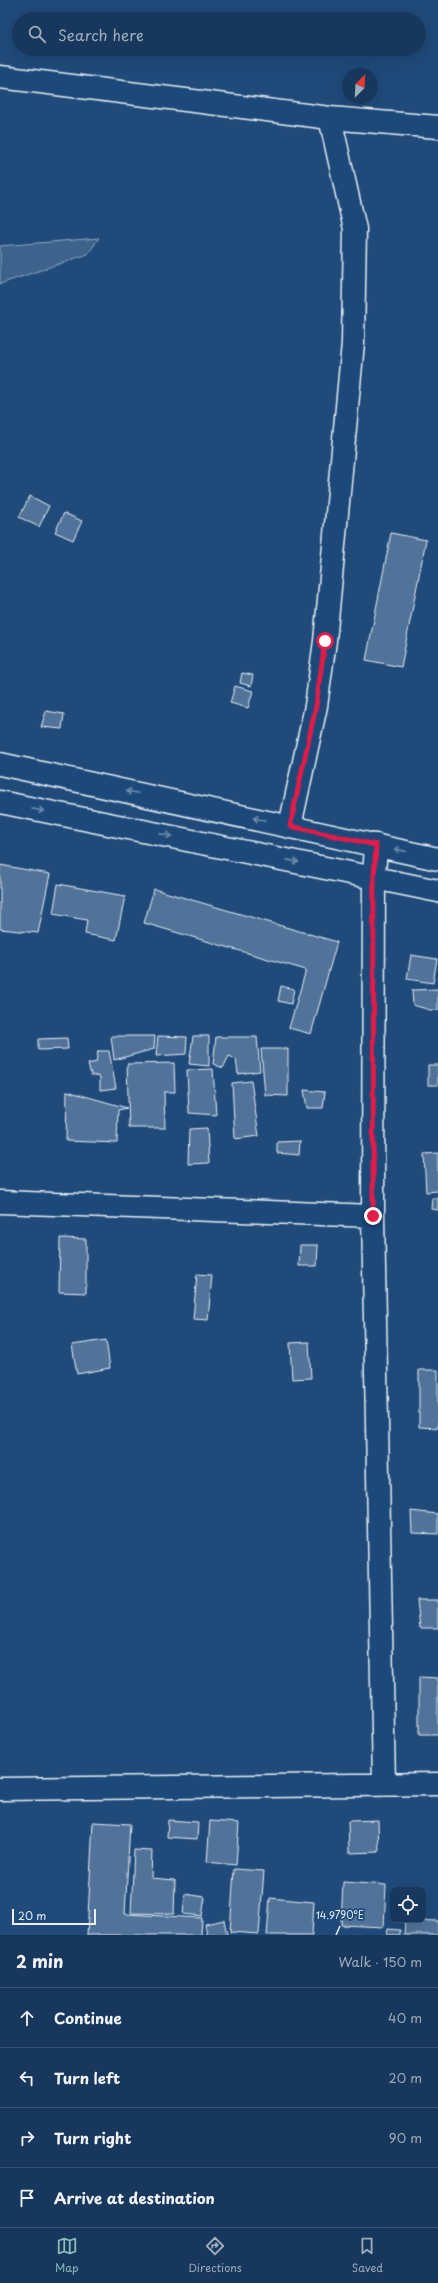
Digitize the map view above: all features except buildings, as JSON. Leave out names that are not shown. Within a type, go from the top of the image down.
[{"type":"street","points":[[0,77],[330,118],[438,126]]},
{"type":"street","points":[[290,826],[316,706],[325,641],[354,343],[355,229],[330,118]]},
{"type":"street","points":[[0,764],[438,859]]},
{"type":"street","points":[[0,802],[438,891]]},
{"type":"street","points":[[376,845],[374,877],[373,1216],[384,1784]]},
{"type":"street","points":[[0,1202],[373,1216]]},
{"type":"street","points":[[0,1789],[438,1784]]},
{"type":"shaded area","points":[[99,238],[88,254],[0,284],[0,246]]},
{"type":"route","points":[[325,641],[316,706],[290,826],[376,845],[374,877],[373,1216]]}]
